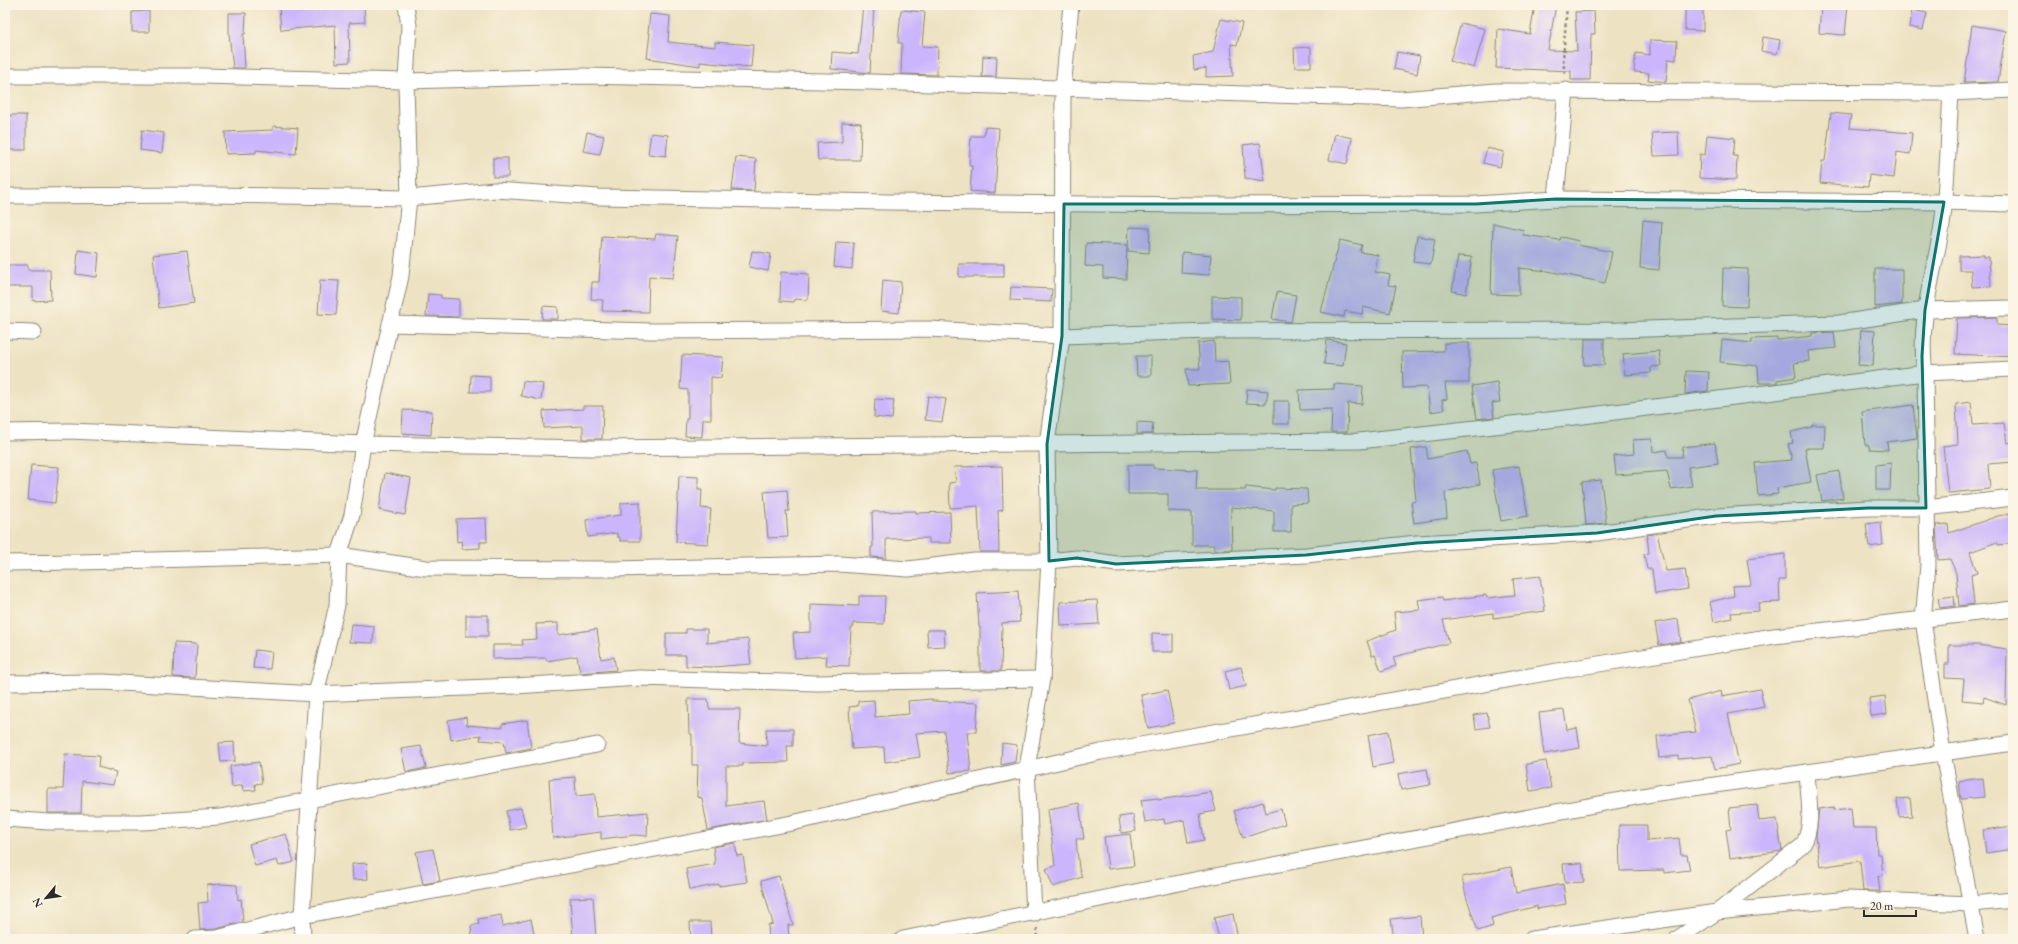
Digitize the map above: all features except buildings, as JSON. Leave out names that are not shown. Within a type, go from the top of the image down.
[{"type":"street","points":[[303,939],[302,916],[316,694],[338,605],[339,555],[352,515],[364,444],[401,276],[409,198],[406,81],[409,26],[406,5]]},
{"type":"street","points":[[1034,914],[1027,768],[1042,679],[1049,561],[1047,444],[1062,336],[1064,204],[1063,89],[1071,5]]},
{"type":"street","points":[[5,76],[202,76],[406,81],[583,76],[871,82],[1063,89],[1401,98],[1496,91],[1566,90],[1951,93],[2013,90]]},
{"type":"street","points":[[1556,199],[1566,90]]},
{"type":"street","points":[[1951,93],[1941,231],[1925,310],[1922,356],[1925,373],[1928,565],[1923,620],[1943,753],[1972,904],[1977,939]]},
{"type":"street","points":[[5,196],[210,194],[409,198],[495,190],[599,197],[1064,204],[1476,204],[1556,199],[1944,202],[2013,204]]},
{"type":"street","points":[[390,324],[652,331],[928,329],[1062,336],[1209,331],[1618,330],[1763,326],[1839,323],[1925,310],[2013,308]]},
{"type":"street","points":[[5,331],[34,332]]},
{"type":"street","points":[[5,432],[70,431],[364,444],[600,448],[1359,441],[1583,416],[1925,373],[2013,369]]},
{"type":"street","points":[[5,563],[339,555],[426,568],[614,569],[839,564],[908,569],[975,561],[1049,561],[1076,558],[1116,564],[1306,555],[1417,543],[1597,533],[1716,516],[1868,508],[1926,508],[2013,498]]},
{"type":"street","points":[[195,939],[217,938],[302,916],[792,824],[1027,768],[1101,752],[1580,667],[1774,636],[2013,609]]},
{"type":"street","points":[[5,683],[103,682],[316,694],[515,686],[640,678],[817,683],[1042,679]]},
{"type":"street","points":[[903,939],[1034,914],[1209,877],[1650,794],[2013,743]]},
{"type":"street","points":[[5,819],[49,822],[142,822],[220,816],[309,798],[597,745]]},
{"type":"street","points":[[1677,939],[1717,912],[1802,846],[1808,837],[1807,772]]},
{"type":"street","points":[[1532,939],[1717,912],[1848,899],[1972,904],[2013,900]]},
{"type":"path","points":[[1566,90],[1563,60],[1567,5]]},
{"type":"highlighted area","points":[[1556,199],[1944,202],[1925,310],[1922,356],[1926,508],[1868,508],[1716,516],[1597,533],[1417,543],[1306,555],[1116,564],[1077,558],[1049,561],[1047,444],[1062,336],[1064,204],[1476,204]]}]
